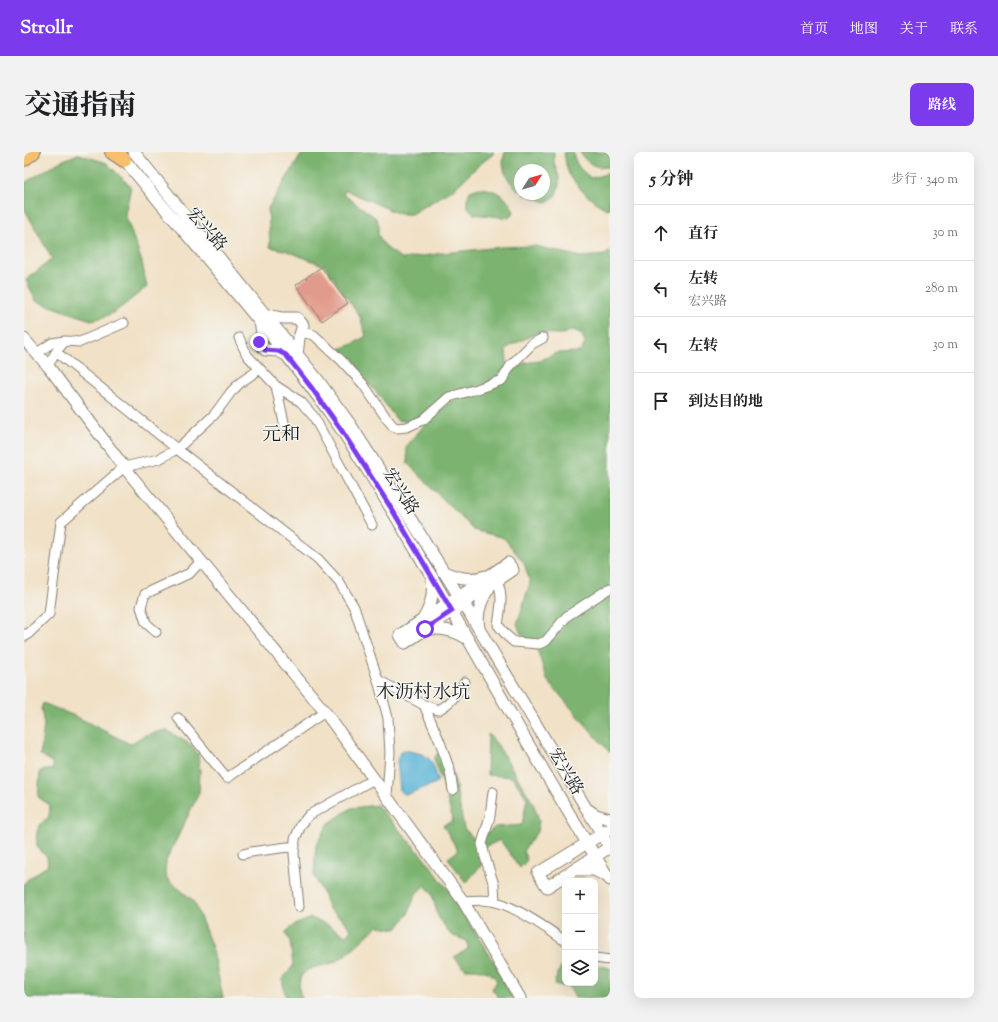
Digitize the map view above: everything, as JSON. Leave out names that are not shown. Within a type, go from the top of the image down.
[{"type":"main road","points":[[24,159],[33,152]]},
{"type":"main road","points":[[112,152],[125,155]]},
{"type":"street","name":"宏兴路","points":[[125,155],[224,277],[262,318],[291,355],[311,387],[342,431],[393,511],[609,879]]},
{"type":"street","points":[[262,318],[297,318],[303,325],[291,355]]},
{"type":"street","points":[[37,353],[52,343],[65,341],[80,342],[124,323]]},
{"type":"street","points":[[301,332],[314,335],[342,361],[363,384],[387,419],[397,428],[406,427],[423,420],[449,397],[502,380],[511,365],[532,344],[543,338]]},
{"type":"street","points":[[239,338],[247,356],[276,386],[301,402],[314,417],[372,525]]},
{"type":"street","points":[[24,339],[48,366],[124,467],[325,712],[463,901],[520,998]]},
{"type":"street","points":[[48,366],[56,352],[65,341]]},
{"type":"street","points":[[56,352],[318,559],[339,582],[354,608],[378,680],[388,718],[390,753],[387,796]]},
{"type":"street","name":"宏兴路","points":[[291,355],[318,380],[350,424],[461,600],[587,809],[606,831],[610,847]]},
{"type":"street","points":[[24,634],[26,636],[49,614],[61,522],[124,467],[159,459],[177,449],[214,415],[231,392],[241,382],[260,369]]},
{"type":"street","points":[[276,386],[285,427]]},
{"type":"street","points":[[156,632],[146,623],[141,608],[145,594],[190,573],[201,561]]},
{"type":"street","points":[[442,571],[454,576],[468,579],[479,578],[494,580],[500,587],[501,594],[498,625],[506,636],[514,642],[539,644],[546,641],[567,616],[610,588]]},
{"type":"street","points":[[423,626],[432,600],[432,578]]},
{"type":"street","points":[[423,626],[450,607],[494,580]]},
{"type":"street","points":[[480,632],[478,618],[480,604],[494,580]]},
{"type":"street","points":[[423,626],[446,629],[458,633],[468,639]]},
{"type":"street","points":[[378,680],[424,705],[438,710],[455,698],[465,682]]},
{"type":"street","points":[[424,705],[447,764],[453,790]]},
{"type":"street","points":[[178,718],[227,778],[325,712]]},
{"type":"street","points":[[298,907],[294,854],[295,839],[301,825],[309,815],[374,779]]},
{"type":"street","points":[[492,792],[490,816],[482,844],[484,857],[494,885],[495,902]]},
{"type":"street","points":[[587,809],[596,815],[610,819]]},
{"type":"street","points":[[567,855],[574,839],[575,829],[573,819]]},
{"type":"street","points":[[606,831],[538,873],[547,887],[610,847]]},
{"type":"street","points":[[243,854],[295,846]]},
{"type":"street","points":[[574,870],[594,870],[609,879]]},
{"type":"street","points":[[463,901],[478,900],[495,902],[539,923],[562,939]]},
{"type":"street","points":[[598,958],[610,960]]},
{"type":"green space","points":[[303,152],[494,152],[454,189],[411,214],[399,214],[346,190],[343,194],[376,218],[379,225],[378,234],[382,242],[388,249],[403,259],[501,247],[536,246],[581,257],[605,255],[610,250],[610,753],[547,680],[537,649],[521,634],[517,624],[530,583],[524,563],[504,538],[474,530],[408,464],[406,447],[426,423],[435,417],[447,404],[511,373],[524,363],[539,361],[556,353],[580,352],[585,344],[582,334],[574,330],[562,334],[537,333],[506,349],[507,361],[505,369],[492,381],[442,398],[426,413],[409,422],[397,420],[377,393],[337,350],[353,344],[366,336],[360,317],[325,266],[287,251],[270,247],[268,208]]},
{"type":"green space","points":[[505,152],[554,152],[554,162],[559,177],[559,186],[555,197],[550,200],[550,164],[514,164],[514,186],[508,179],[504,169],[503,158]]},
{"type":"green space","points":[[564,152],[573,152],[579,167],[591,178],[610,173],[610,209],[599,205],[576,184],[568,172]]},
{"type":"green space","points":[[580,152],[610,152],[610,167],[592,165],[585,160]]},
{"type":"green space","points":[[78,154],[107,163],[131,187],[125,214],[142,262],[147,287],[115,312],[101,318],[91,320],[36,301],[26,280],[52,259],[24,208],[24,183],[61,161]]},
{"type":"green space","points":[[485,188],[496,192],[506,198],[514,213],[509,218],[474,214],[467,206],[467,199],[470,191]]},
{"type":"green space","points":[[43,703],[77,717],[130,744],[145,735],[166,730],[188,743],[198,754],[200,771],[199,793],[166,861],[165,873],[168,880],[194,901],[213,950],[223,998],[24,998],[24,884],[27,880],[48,865],[47,857],[37,847],[38,829],[39,826],[49,817],[50,805],[38,797],[40,771],[53,769],[53,763],[40,755],[44,725],[41,709]]},
{"type":"green space","points":[[488,734],[497,744],[533,803],[539,820],[537,832],[523,851],[527,860],[520,868],[500,840],[479,850],[483,863],[466,883],[448,858],[458,851],[443,825],[453,821],[443,784],[434,759],[437,754],[446,751],[455,782],[464,828],[477,842],[495,827],[522,825],[527,798],[512,777],[487,775]]},
{"type":"green space","points":[[377,805],[427,861],[457,900],[469,923],[495,963],[513,998],[499,998],[492,989],[497,981],[491,974],[483,970],[465,969],[454,957],[468,949],[467,941],[451,935],[438,917],[432,894],[425,885],[416,894],[408,914],[397,929],[378,926],[341,959],[331,964],[307,970],[301,977],[299,985],[302,998],[286,998],[282,979],[293,966],[290,941],[285,933],[294,925],[311,918],[328,925],[346,936],[351,930],[345,922],[329,909],[314,876],[316,845],[329,823],[351,808]]},
{"type":"green space","points":[[562,963],[562,986],[554,984]]},
{"type":"green space","points":[[598,966],[610,968],[610,998],[575,998],[570,988],[562,986],[598,986]]},
{"type":"water","points":[[404,750],[419,753],[430,760],[438,780],[436,783],[408,794],[403,794],[400,791],[397,760],[400,752]]},
{"type":"building","points":[[321,267],[348,303],[322,321],[296,285]]},
{"type":"district","name":"元和","points":[[281,435]]},
{"type":"district","name":"木沥村水坑","points":[[423,693]]},
{"type":"route","points":[[259,342],[265,350],[278,351],[286,355],[311,387],[342,431],[393,511],[452,611],[425,629]]}]
